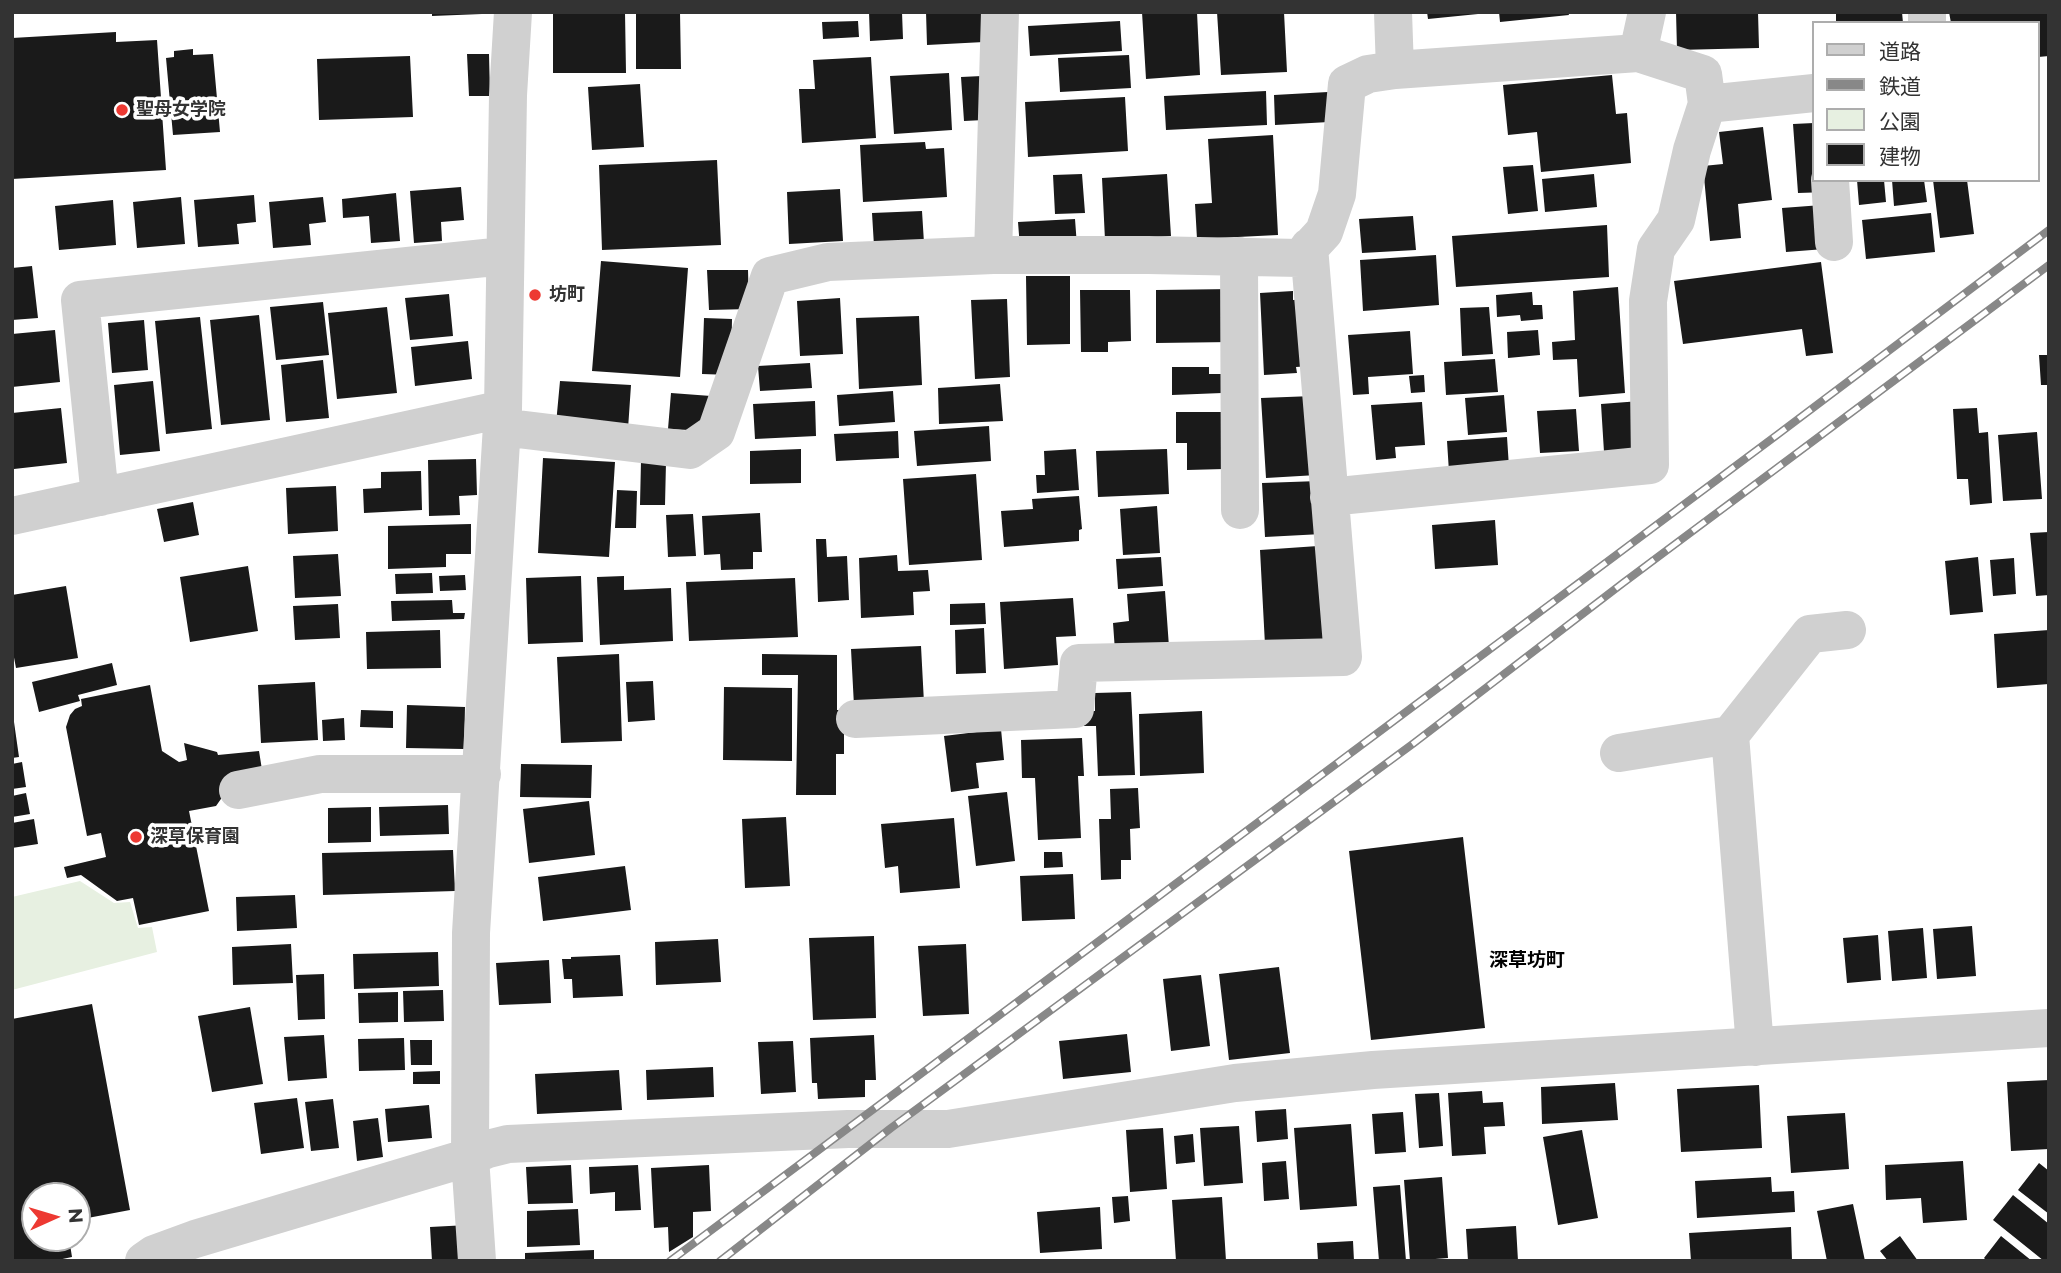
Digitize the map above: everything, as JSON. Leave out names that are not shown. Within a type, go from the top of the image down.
[{"type":"street","points":[[477,1261],[470,1157],[471,933],[502,418],[508,95],[513,12]]},
{"type":"street","points":[[993,255],[1000,12]]},
{"type":"street","points":[[1393,12],[1395,70]]},
{"type":"street","points":[[1638,53],[1647,12]]},
{"type":"street","points":[[12,516],[502,418],[691,450],[716,432],[770,276],[828,262],[993,255],[1300,258],[1324,232],[1337,194],[1347,84],[1368,74],[1638,53],[1703,74],[1707,104],[1692,150],[1676,220],[1656,249],[1648,301],[1650,465],[1329,497]]},
{"type":"street","points":[[1707,104],[1812,93]]},
{"type":"street","points":[[1830,182],[1834,242]]},
{"type":"street","points":[[855,719],[1075,709],[1079,663],[1343,657],[1310,247]]},
{"type":"street","points":[[100,497],[80,300],[505,256]]},
{"type":"street","points":[[1239,256],[1240,510]]},
{"type":"street","points":[[1619,753],[1730,734],[1810,634],[1847,630]]},
{"type":"street","points":[[1730,734],[1755,1047]]},
{"type":"street","points":[[238,790],[320,774],[482,774]]},
{"type":"street","points":[[144,1261],[154,1254],[195,1239],[470,1157],[488,1149],[528,1143],[848,1129],[948,1129],[1235,1083],[1373,1070],[2049,1028]]},
{"type":"green space","points":[[80,881],[114,903],[130,902],[138,928],[152,927],[157,952],[12,990],[12,897]]},
{"type":"building","points":[[432,12],[482,12],[482,14],[432,16]]},
{"type":"building","points":[[553,12],[625,12],[626,73],[553,73]]},
{"type":"building","points":[[636,12],[680,12],[681,69],[636,69]]},
{"type":"building","points":[[869,12],[902,12],[903,39],[870,41]]},
{"type":"building","points":[[926,12],[982,12],[984,42],[927,45]]},
{"type":"building","points":[[1142,12],[1197,12],[1200,75],[1146,79]]},
{"type":"building","points":[[1217,12],[1284,12],[1287,72],[1221,75]]},
{"type":"building","points":[[1427,12],[1478,12],[1478,14],[1428,19]]},
{"type":"building","points":[[1499,12],[1568,12],[1569,15],[1500,22]]},
{"type":"building","points":[[1676,12],[1758,12],[1759,48],[1677,50]]},
{"type":"building","points":[[1836,12],[1902,12],[1903,21],[1836,21]]},
{"type":"building","points":[[1949,12],[2049,12],[2049,56],[2040,57],[2040,21],[1951,21]]},
{"type":"building","points":[[858,21],[859,37],[823,39],[822,22]]},
{"type":"building","points":[[1120,21],[1122,51],[1030,56],[1028,26]]},
{"type":"building","points":[[116,32],[116,42],[157,40],[166,170],[12,179],[12,38]]},
{"type":"building","points":[[193,49],[193,55],[213,54],[220,132],[173,135],[166,58],[174,57],[174,51]]},
{"type":"building","points":[[467,54],[489,54],[490,96],[469,96]]},
{"type":"building","points":[[1129,55],[1131,88],[1060,92],[1058,58]]},
{"type":"building","points":[[410,56],[413,117],[319,120],[317,59]]},
{"type":"building","points":[[871,57],[876,138],[802,143],[799,89],[815,89],[813,60]]},
{"type":"building","points":[[949,73],[952,130],[894,134],[890,76]]},
{"type":"building","points":[[1612,75],[1616,114],[1627,113],[1631,163],[1541,172],[1537,132],[1508,135],[1503,85]]},
{"type":"building","points":[[982,76],[984,120],[964,121],[961,77]]},
{"type":"building","points":[[640,84],[644,147],[592,150],[588,87]]},
{"type":"building","points":[[1266,91],[1267,125],[1166,130],[1164,96]]},
{"type":"building","points":[[1328,92],[1329,122],[1275,125],[1274,95]]},
{"type":"building","points":[[1125,97],[1128,151],[1028,157],[1025,102]]},
{"type":"building","points":[[1812,123],[1812,182],[1816,182],[1828,192],[1798,193],[1793,124]]},
{"type":"building","points":[[1763,127],[1772,200],[1738,204],[1741,238],[1710,241],[1703,166],[1723,164],[1719,132]]},
{"type":"building","points":[[1273,135],[1278,235],[1197,239],[1195,204],[1212,203],[1208,139]]},
{"type":"building","points":[[925,142],[926,149],[944,148],[947,197],[863,202],[860,145]]},
{"type":"building","points":[[717,160],[721,245],[602,250],[599,165]]},
{"type":"building","points":[[1533,165],[1538,211],[1508,214],[1503,167]]},
{"type":"building","points":[[1082,174],[1085,213],[1055,214],[1053,175]]},
{"type":"building","points":[[1167,174],[1171,236],[1105,240],[1102,178]]},
{"type":"building","points":[[1594,174],[1597,207],[1545,212],[1542,179]]},
{"type":"building","points":[[1857,182],[1884,182],[1886,202],[1859,205]]},
{"type":"building","points":[[1892,182],[1924,182],[1927,202],[1894,206]]},
{"type":"building","points":[[1933,182],[1967,182],[1974,234],[1940,238]]},
{"type":"building","points":[[461,187],[464,220],[441,222],[442,241],[414,243],[410,191]]},
{"type":"building","points":[[840,189],[843,241],[789,244],[787,192]]},
{"type":"building","points":[[396,193],[400,241],[371,243],[369,216],[343,218],[342,199]]},
{"type":"building","points":[[254,195],[256,222],[237,224],[239,244],[198,247],[194,200]]},
{"type":"building","points":[[181,197],[185,244],[137,248],[133,202]]},
{"type":"building","points":[[323,197],[326,222],[309,224],[311,245],[273,248],[269,202]]},
{"type":"building","points":[[113,200],[116,245],[59,250],[55,206]]},
{"type":"building","points":[[1822,205],[1825,249],[1786,252],[1782,208]]},
{"type":"building","points":[[922,211],[924,243],[874,246],[872,213]]},
{"type":"building","points":[[1931,213],[1935,252],[1866,259],[1862,220]]},
{"type":"building","points":[[1413,216],[1416,250],[1362,253],[1359,219]]},
{"type":"building","points":[[1075,219],[1077,246],[1020,248],[1018,222]]},
{"type":"building","points":[[1607,225],[1609,277],[1456,287],[1452,236]]},
{"type":"building","points":[[1436,255],[1439,305],[1363,311],[1360,260]]},
{"type":"building","points":[[601,261],[688,268],[680,377],[592,371]]},
{"type":"building","points":[[1821,262],[1833,353],[1806,356],[1802,329],[1683,344],[1674,281]]},
{"type":"building","points":[[32,266],[38,318],[12,320],[12,268]]},
{"type":"building","points":[[707,270],[748,270],[749,309],[709,310]]},
{"type":"building","points":[[1026,276],[1070,276],[1070,344],[1027,345]]},
{"type":"building","points":[[1618,287],[1625,393],[1579,397],[1577,359],[1553,360],[1552,342],[1575,340],[1573,291]]},
{"type":"building","points":[[1233,289],[1232,342],[1156,343],[1156,290]]},
{"type":"building","points":[[1080,290],[1130,290],[1131,341],[1108,342],[1108,352],[1081,352]]},
{"type":"building","points":[[1293,291],[1293,300],[1307,299],[1311,366],[1296,367],[1297,373],[1264,375],[1260,293]]},
{"type":"building","points":[[1532,292],[1533,305],[1542,305],[1543,319],[1521,321],[1520,315],[1497,317],[1496,295]]},
{"type":"building","points":[[449,294],[453,336],[410,340],[405,298]]},
{"type":"building","points":[[840,298],[843,354],[800,356],[797,301]]},
{"type":"building","points":[[1007,299],[1010,377],[975,379],[971,300]]},
{"type":"building","points":[[323,302],[329,355],[276,360],[270,307]]},
{"type":"building","points":[[387,307],[397,393],[337,399],[328,313]]},
{"type":"building","points":[[1489,307],[1493,354],[1462,356],[1460,308]]},
{"type":"building","points":[[259,315],[270,420],[221,425],[210,320]]},
{"type":"building","points":[[919,316],[922,385],[859,389],[856,318]]},
{"type":"building","points":[[200,317],[212,429],[166,434],[155,321]]},
{"type":"building","points":[[704,318],[732,319],[731,375],[702,374]]},
{"type":"building","points":[[144,320],[148,370],[112,373],[108,323]]},
{"type":"building","points":[[55,330],[60,382],[12,387],[12,334]]},
{"type":"building","points":[[1538,330],[1540,355],[1508,358],[1507,332]]},
{"type":"building","points":[[1410,331],[1413,374],[1368,377],[1369,394],[1353,395],[1348,335]]},
{"type":"building","points":[[468,341],[472,379],[415,386],[411,347]]},
{"type":"building","points":[[2039,355],[2049,355],[2049,385],[2041,385]]},
{"type":"building","points":[[1495,359],[1498,392],[1446,395],[1444,362]]},
{"type":"building","points":[[323,360],[329,418],[286,422],[281,365]]},
{"type":"building","points":[[810,363],[812,388],[760,391],[758,366]]},
{"type":"building","points":[[1172,367],[1209,367],[1209,374],[1223,374],[1222,393],[1172,395]]},
{"type":"building","points":[[1424,375],[1425,392],[1411,393],[1409,376]]},
{"type":"building","points":[[153,381],[160,451],[120,455],[114,385]]},
{"type":"building","points":[[560,381],[631,385],[628,429],[556,424]]},
{"type":"building","points":[[1000,384],[1003,421],[939,424],[938,388]]},
{"type":"building","points":[[893,391],[895,422],[839,426],[837,395]]},
{"type":"building","points":[[671,393],[711,396],[710,431],[668,429]]},
{"type":"building","points":[[1504,395],[1507,432],[1468,435],[1465,398]]},
{"type":"building","points":[[1313,396],[1317,475],[1266,478],[1261,398]]},
{"type":"building","points":[[815,401],[816,436],[755,439],[753,404]]},
{"type":"building","points":[[1640,401],[1643,449],[1604,452],[1601,404]]},
{"type":"building","points":[[1422,402],[1425,445],[1395,447],[1396,458],[1376,460],[1371,405]]},
{"type":"building","points":[[61,408],[67,463],[14,469],[12,413]]},
{"type":"building","points":[[1977,408],[1979,433],[1988,432],[1992,503],[1970,505],[1968,479],[1957,479],[1953,409]]},
{"type":"building","points":[[1576,409],[1579,451],[1540,453],[1537,411]]},
{"type":"building","points":[[1176,412],[1227,412],[1224,469],[1187,470],[1187,443],[1176,443]]},
{"type":"building","points":[[989,426],[991,461],[917,466],[914,431]]},
{"type":"building","points":[[898,431],[899,458],[836,461],[834,434]]},
{"type":"building","points":[[2037,432],[2042,499],[2003,501],[1998,435]]},
{"type":"building","points":[[1507,437],[1509,467],[1449,472],[1447,441]]},
{"type":"building","points":[[801,449],[801,483],[750,484],[750,451]]},
{"type":"building","points":[[1076,449],[1079,490],[1037,493],[1036,475],[1045,475],[1044,451]]},
{"type":"building","points":[[1167,449],[1169,494],[1098,497],[1096,451]]},
{"type":"building","points":[[543,458],[615,462],[609,557],[538,553]]},
{"type":"building","points":[[476,459],[477,495],[459,496],[460,515],[429,516],[428,460]]},
{"type":"building","points":[[641,461],[666,462],[665,505],[640,505]]},
{"type":"building","points":[[421,471],[422,510],[364,513],[363,489],[381,488],[381,472]]},
{"type":"building","points":[[976,474],[982,560],[909,565],[903,479]]},
{"type":"building","points":[[1319,481],[1322,534],[1265,537],[1262,483]]},
{"type":"building","points":[[336,486],[338,531],[288,534],[286,488]]},
{"type":"building","points":[[617,490],[637,491],[636,528],[615,528]]},
{"type":"building","points":[[1079,496],[1082,529],[1079,530],[1079,541],[1004,547],[1001,511],[1033,509],[1032,499]]},
{"type":"building","points":[[193,502],[199,535],[164,542],[157,509]]},
{"type":"building","points":[[1157,506],[1160,553],[1123,555],[1120,509]]},
{"type":"building","points":[[760,513],[762,552],[753,552],[753,569],[721,570],[720,554],[704,555],[702,516]]},
{"type":"building","points":[[693,514],[696,556],[668,557],[666,515]]},
{"type":"building","points":[[1495,520],[1498,565],[1435,569],[1432,525]]},
{"type":"building","points":[[471,524],[471,554],[446,554],[446,567],[388,569],[388,526]]},
{"type":"building","points":[[2049,532],[2049,595],[2036,596],[2030,533]]},
{"type":"building","points":[[816,539],[826,539],[827,557],[847,556],[849,600],[818,602]]},
{"type":"building","points":[[1318,546],[1324,642],[1265,645],[1260,550]]},
{"type":"building","points":[[338,554],[341,596],[295,598],[293,556]]},
{"type":"building","points":[[897,555],[898,571],[928,570],[930,591],[913,592],[914,615],[861,618],[859,558]]},
{"type":"building","points":[[1161,557],[1163,586],[1118,589],[1116,559]]},
{"type":"building","points":[[1978,557],[1983,612],[1950,615],[1945,561]]},
{"type":"building","points":[[2014,558],[2016,594],[1993,596],[1990,560]]},
{"type":"building","points":[[248,566],[258,631],[190,642],[180,577]]},
{"type":"building","points":[[432,573],[433,593],[396,594],[395,574]]},
{"type":"building","points":[[465,575],[466,590],[440,591],[439,576]]},
{"type":"building","points":[[581,576],[583,642],[528,644],[526,578]]},
{"type":"building","points":[[624,576],[624,590],[671,588],[673,641],[600,645],[597,577]]},
{"type":"building","points":[[795,578],[798,637],[689,641],[686,582]]},
{"type":"building","points":[[66,586],[78,658],[16,668],[12,647],[12,595]]},
{"type":"building","points":[[1165,591],[1169,647],[1115,651],[1113,623],[1129,621],[1127,594]]},
{"type":"building","points":[[1073,598],[1076,636],[1056,637],[1058,665],[1004,669],[1000,602]]},
{"type":"building","points":[[452,600],[453,613],[465,613],[464,619],[392,621],[391,601]]},
{"type":"building","points":[[985,603],[986,624],[950,625],[950,604]]},
{"type":"building","points":[[338,604],[340,638],[295,640],[293,606]]},
{"type":"building","points":[[984,628],[986,673],[956,674],[955,630]]},
{"type":"building","points":[[440,630],[441,668],[367,669],[366,632]]},
{"type":"building","points":[[2049,630],[2049,684],[1997,688],[1994,634]]},
{"type":"building","points":[[921,646],[924,703],[854,706],[851,649]]},
{"type":"building","points":[[619,654],[622,741],[561,743],[557,657]]},
{"type":"building","points":[[762,654],[837,655],[837,710],[844,710],[844,754],[836,754],[836,795],[796,795],[798,675],[762,675]]},
{"type":"building","points":[[112,663],[117,685],[78,695],[80,701],[39,712],[32,682]]},
{"type":"building","points":[[653,681],[655,720],[628,722],[626,682]]},
{"type":"building","points":[[315,682],[318,740],[261,743],[258,685]]},
{"type":"building","points":[[150,685],[162,751],[179,762],[187,760],[184,743],[217,752],[218,755],[259,751],[263,776],[235,779],[216,806],[189,811],[209,911],[139,925],[133,898],[117,901],[81,875],[67,878],[64,867],[106,857],[101,833],[87,836],[66,727],[70,715],[82,706],[81,699]]},
{"type":"building","points":[[724,687],[792,688],[792,761],[723,760]]},
{"type":"building","points":[[1131,692],[1135,775],[1098,776],[1096,726],[1084,726],[1084,711],[1095,711],[1095,693]]},
{"type":"building","points":[[407,705],[465,707],[464,749],[406,748]]},
{"type":"building","points":[[361,710],[393,711],[393,728],[360,727]]},
{"type":"building","points":[[1202,711],[1204,773],[1140,776],[1139,714]]},
{"type":"building","points":[[344,718],[345,740],[323,741],[322,720]]},
{"type":"building","points":[[14,722],[19,757],[12,758],[12,723]]},
{"type":"building","points":[[1001,729],[1004,760],[976,763],[979,788],[951,792],[944,736]]},
{"type":"building","points":[[1082,738],[1084,776],[1078,776],[1081,838],[1038,840],[1035,778],[1022,778],[1021,740]]},
{"type":"building","points":[[22,762],[26,787],[12,789],[12,764]]},
{"type":"building","points":[[521,764],[592,765],[591,798],[520,797]]},
{"type":"building","points":[[1138,788],[1140,828],[1130,829],[1131,860],[1121,860],[1121,879],[1101,880],[1099,819],[1111,819],[1110,789]]},
{"type":"building","points":[[1007,792],[1015,861],[976,866],[968,796]]},
{"type":"building","points":[[26,793],[30,814],[12,817],[12,796]]},
{"type":"building","points":[[589,801],[595,855],[529,863],[523,809]]},
{"type":"building","points":[[448,805],[449,834],[380,836],[379,807]]},
{"type":"building","points":[[371,807],[371,842],[328,843],[328,808]]},
{"type":"building","points":[[786,817],[790,886],[745,888],[742,819]]},
{"type":"building","points":[[954,818],[960,888],[900,893],[898,866],[885,868],[881,824]]},
{"type":"building","points":[[34,819],[38,844],[12,848],[12,823]]},
{"type":"building","points":[[1463,837],[1485,1028],[1371,1040],[1349,851]]},
{"type":"building","points":[[453,850],[455,891],[323,895],[322,853]]},
{"type":"building","points":[[1044,852],[1062,852],[1063,867],[1044,868]]},
{"type":"building","points":[[625,866],[631,910],[543,921],[538,877]]},
{"type":"building","points":[[1073,874],[1075,919],[1022,921],[1020,876]]},
{"type":"building","points":[[295,895],[297,928],[237,931],[236,897]]},
{"type":"building","points":[[1972,926],[1976,976],[1937,979],[1933,929]]},
{"type":"building","points":[[1923,928],[1927,978],[1892,981],[1888,931]]},
{"type":"building","points":[[1878,935],[1881,980],[1847,983],[1843,938]]},
{"type":"building","points":[[874,936],[876,1018],[813,1020],[809,938]]},
{"type":"building","points":[[718,939],[721,982],[656,985],[655,942]]},
{"type":"building","points":[[291,944],[293,983],[233,985],[232,947]]},
{"type":"building","points":[[966,944],[969,1014],[923,1016],[918,946]]},
{"type":"building","points":[[438,952],[439,986],[354,989],[353,954]]},
{"type":"building","points":[[620,955],[623,996],[573,998],[572,979],[564,979],[562,959]]},
{"type":"building","points":[[549,960],[551,1003],[499,1005],[496,963]]},
{"type":"building","points":[[1279,967],[1290,1053],[1229,1060],[1219,974]]},
{"type":"building","points":[[324,974],[325,1019],[298,1020],[296,975]]},
{"type":"building","points":[[1201,975],[1210,1046],[1171,1051],[1163,979]]},
{"type":"building","points":[[443,990],[444,1021],[404,1022],[403,991]]},
{"type":"building","points":[[398,992],[398,1022],[359,1023],[358,993]]},
{"type":"building","points":[[92,1004],[130,1210],[91,1217],[91,1182],[21,1182],[21,1252],[71,1252],[72,1257],[53,1261],[12,1261],[12,1019]]},
{"type":"building","points":[[250,1007],[263,1084],[212,1092],[198,1016]]},
{"type":"building","points":[[1127,1034],[1131,1072],[1063,1079],[1059,1041]]},
{"type":"building","points":[[324,1035],[327,1078],[288,1081],[284,1037]]},
{"type":"building","points":[[874,1035],[876,1080],[865,1080],[865,1097],[818,1099],[817,1083],[812,1083],[810,1038]]},
{"type":"building","points":[[404,1038],[405,1070],[359,1071],[358,1039]]},
{"type":"building","points":[[410,1040],[432,1040],[432,1065],[411,1065]]},
{"type":"building","points":[[793,1041],[796,1092],[761,1094],[758,1042]]},
{"type":"building","points":[[713,1067],[714,1097],[647,1100],[646,1070]]},
{"type":"building","points":[[619,1070],[622,1110],[537,1114],[535,1074]]},
{"type":"building","points":[[440,1071],[440,1084],[413,1084],[413,1072]]},
{"type":"building","points":[[2049,1080],[2049,1149],[2011,1151],[2007,1082]]},
{"type":"building","points":[[1615,1083],[1618,1120],[1542,1124],[1541,1087]]},
{"type":"building","points":[[1759,1085],[1762,1148],[1681,1152],[1677,1089]]},
{"type":"building","points":[[1482,1091],[1483,1103],[1503,1102],[1505,1126],[1484,1127],[1486,1154],[1452,1156],[1448,1093]]},
{"type":"building","points":[[1439,1093],[1443,1146],[1419,1148],[1415,1094]]},
{"type":"building","points":[[297,1098],[304,1148],[261,1154],[254,1103]]},
{"type":"building","points":[[333,1099],[339,1148],[311,1151],[305,1102]]},
{"type":"building","points":[[429,1105],[432,1138],[388,1142],[385,1109]]},
{"type":"building","points":[[1286,1109],[1288,1139],[1257,1142],[1255,1111]]},
{"type":"building","points":[[1403,1112],[1406,1152],[1375,1154],[1372,1114]]},
{"type":"building","points":[[1845,1113],[1849,1169],[1791,1173],[1787,1116]]},
{"type":"building","points":[[378,1118],[383,1157],[357,1161],[353,1121]]},
{"type":"building","points":[[1351,1124],[1357,1206],[1300,1210],[1294,1128]]},
{"type":"building","points":[[1239,1126],[1243,1183],[1204,1186],[1200,1128]]},
{"type":"building","points":[[1163,1128],[1167,1189],[1130,1192],[1126,1130]]},
{"type":"building","points":[[1582,1130],[1598,1218],[1558,1225],[1543,1137]]},
{"type":"building","points":[[1193,1134],[1195,1162],[1176,1164],[1174,1136]]},
{"type":"building","points":[[1286,1161],[1289,1199],[1264,1201],[1262,1163]]},
{"type":"building","points":[[1963,1161],[1967,1220],[1923,1223],[1921,1198],[1886,1200],[1885,1165]]},
{"type":"building","points":[[2039,1163],[2049,1171],[2049,1214],[2018,1190]]},
{"type":"building","points":[[571,1165],[573,1203],[528,1204],[526,1167]]},
{"type":"building","points":[[638,1165],[641,1210],[615,1211],[615,1192],[590,1194],[589,1167]]},
{"type":"building","points":[[709,1165],[711,1211],[693,1212],[693,1237],[669,1252],[668,1227],[654,1228],[651,1168]]},
{"type":"building","points":[[1442,1177],[1448,1258],[1410,1261],[1404,1180]]},
{"type":"building","points":[[1771,1177],[1772,1192],[1794,1191],[1795,1212],[1697,1218],[1695,1181]]},
{"type":"building","points":[[1400,1185],[1406,1261],[1379,1261],[1373,1187]]},
{"type":"building","points":[[2013,1195],[2049,1224],[2049,1261],[2044,1261],[1993,1220]]},
{"type":"building","points":[[1128,1196],[1130,1221],[1114,1223],[1112,1197]]},
{"type":"building","points":[[1222,1197],[1226,1261],[1176,1261],[1172,1200]]},
{"type":"building","points":[[1853,1204],[1865,1261],[1827,1261],[1817,1211]]},
{"type":"building","points":[[1100,1207],[1102,1249],[1040,1253],[1037,1212]]},
{"type":"building","points":[[578,1209],[580,1245],[527,1247],[527,1211]]},
{"type":"building","points":[[468,1225],[470,1261],[432,1261],[430,1227]]},
{"type":"building","points":[[1516,1226],[1518,1261],[1468,1261],[1466,1229]]},
{"type":"building","points":[[1791,1227],[1792,1261],[1691,1261],[1689,1233]]},
{"type":"building","points":[[1900,1236],[1918,1261],[1888,1261],[1880,1251]]},
{"type":"building","points":[[2001,1236],[2032,1261],[1987,1261],[1984,1258]]},
{"type":"building","points":[[1353,1241],[1354,1261],[1318,1261],[1317,1243]]},
{"type":"building","points":[[594,1250],[594,1261],[525,1261],[525,1253]]},
{"type":"railway","points":[[670,1261],[2049,230]]},
{"type":"railway","points":[[720,1261],[891,1128],[1414,743],[1623,583],[2049,265]]},
{"type":"place","name":"聖母女学院","points":[[122,110]]},
{"type":"place","name":"坊町","points":[[535,295]]},
{"type":"place","name":"深草保育園","points":[[136,837]]},
{"type":"district","name":"深草坊町","points":[[1527,960]]}]
